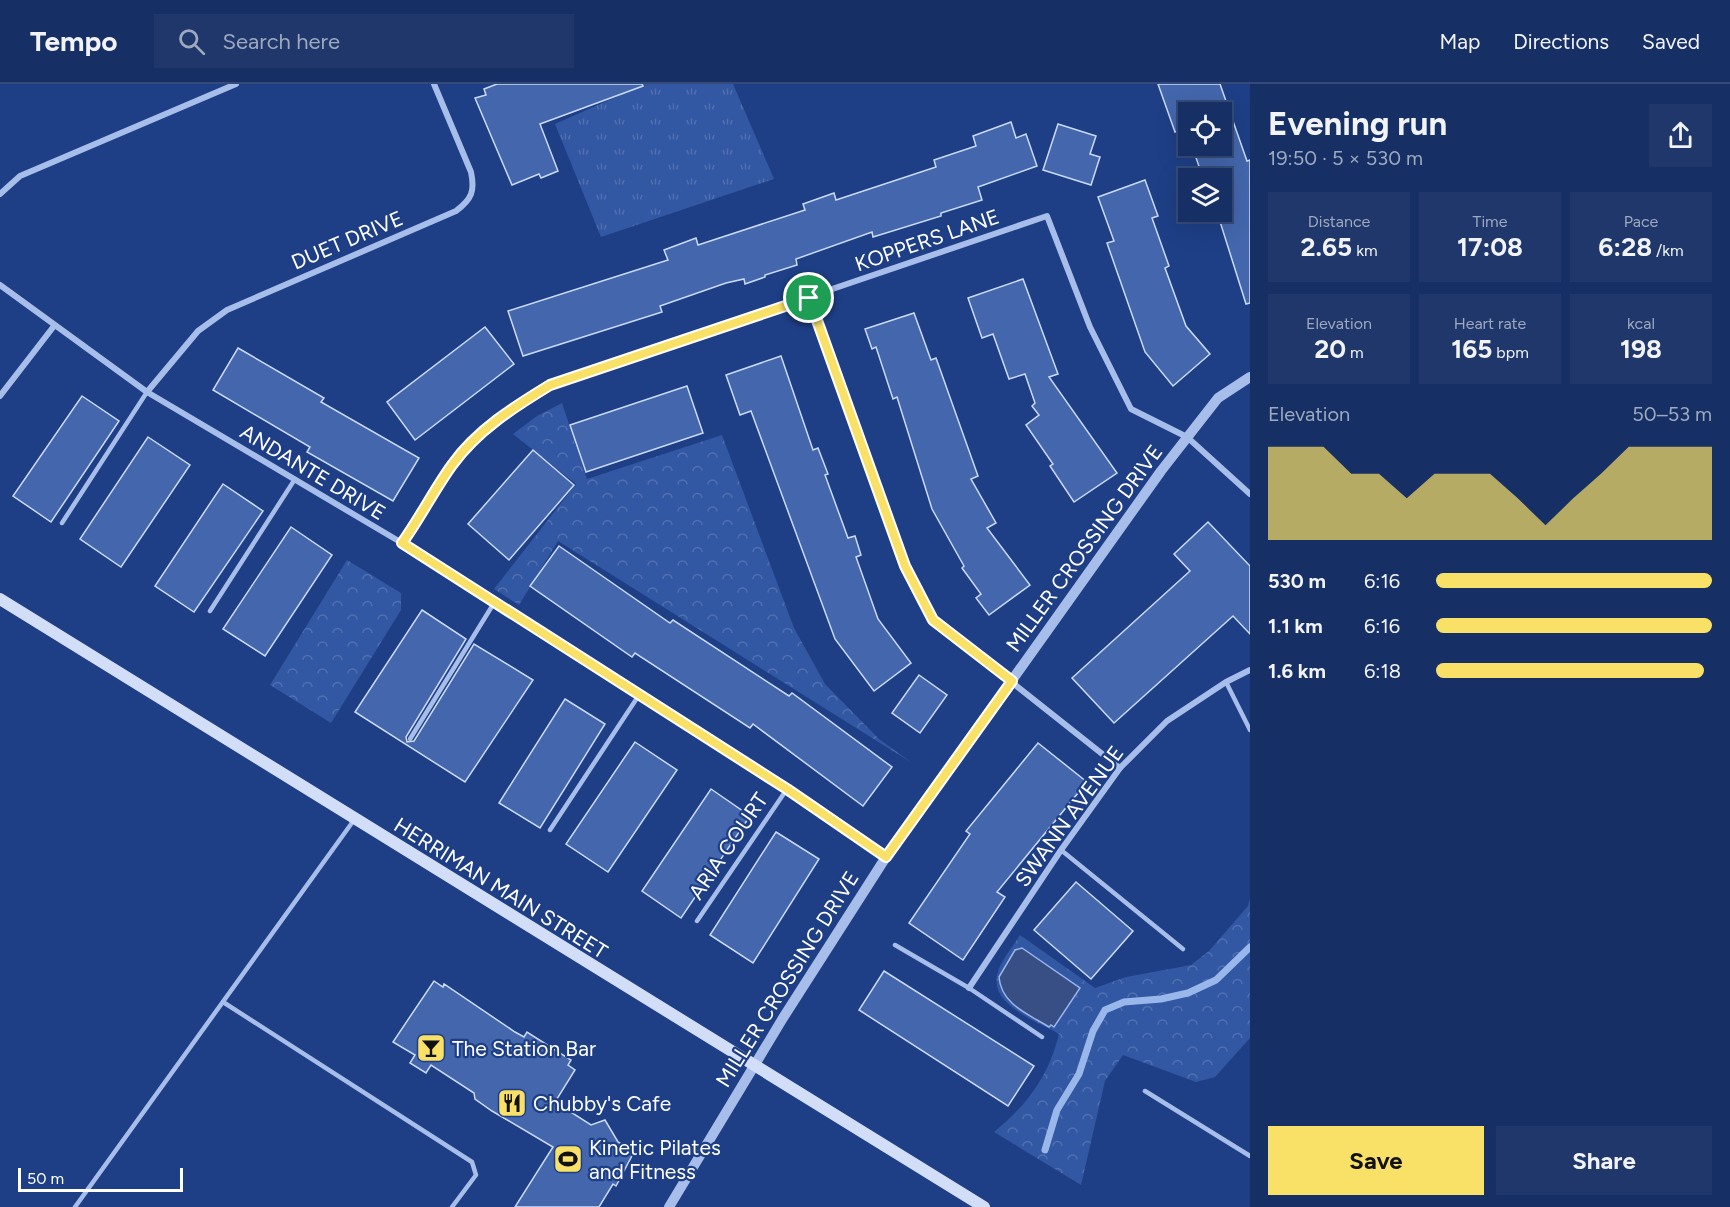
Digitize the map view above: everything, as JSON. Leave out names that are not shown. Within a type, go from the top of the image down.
[{"type":"main road","name":"HERRIMAN MAIN STREET","points":[[0,599],[354,820],[984,1207]]},
{"type":"street","points":[[0,194],[20,176],[236,84]]},
{"type":"street","name":"DUET DRIVE","points":[[147,392],[192,338],[227,310],[456,211],[470,201],[474,187],[471,172],[434,84]]},
{"type":"street","name":"KOPPERS LANE","points":[[402,543],[453,464],[479,434],[513,407],[550,385],[1047,216],[1090,327],[1131,409],[1187,437],[1250,494]]},
{"type":"street","name":"ANDANTE DRIVE","points":[[0,285],[147,392],[402,543],[787,789],[886,857]]},
{"type":"street","points":[[809,298],[905,566],[933,620],[1120,768]]},
{"type":"street","points":[[0,396],[54,326]]},
{"type":"street","name":"MILLER CROSSING DRIVE","points":[[669,1207],[886,857],[1187,437],[1218,398],[1250,377]]},
{"type":"street","name":"SWANN AVENUE","points":[[969,988],[1061,850],[1120,768],[1167,721],[1226,682],[1250,670]]},
{"type":"lane","points":[[62,523],[147,392]]},
{"type":"lane","points":[[210,611],[295,479]]},
{"type":"lane","points":[[410,739],[494,603]]},
{"type":"lane","points":[[1226,682],[1250,730]]},
{"type":"lane","points":[[550,830],[639,695]]},
{"type":"lane","name":"ARIA COURT","points":[[697,921],[787,789]]},
{"type":"lane","points":[[75,1207],[354,820]]},
{"type":"lane","points":[[1061,850],[1183,949]]},
{"type":"lane","points":[[895,945],[969,988],[1042,1037]]},
{"type":"lane","points":[[223,1002],[472,1162],[476,1175],[452,1207]]},
{"type":"lane","points":[[1145,1091],[1250,1156]]},
{"type":"green space","points":[[622,84],[733,84],[774,179],[601,237],[555,124],[625,93]]},
{"type":"green space","points":[[562,403],[587,479],[722,435],[794,628],[825,684],[879,739],[912,763],[558,541],[519,605],[494,589],[576,484],[513,434],[537,416]]},
{"type":"green space","points":[[347,560],[401,593],[401,610],[331,723],[270,685]]},
{"type":"green space","points":[[1250,898],[1250,1038],[1215,1077],[1196,1082],[1123,1055],[1105,1081],[1081,1185],[994,1132],[1017,1111],[1035,1089],[1049,1063],[1059,1034],[1018,1012],[1001,996],[997,987],[1000,965],[1020,935],[1095,988],[1126,977],[1191,965],[1209,951],[1248,906]]},
{"type":"shaded area","points":[[1022,948],[1080,988],[1054,1027],[1051,1025],[1049,1027],[1024,1013],[1010,1001],[1001,986],[999,977],[1015,950]]},
{"type":"building","points":[[497,84],[642,84],[643,86],[540,124],[558,171],[541,178],[539,174],[512,185],[475,98],[486,95],[484,89]]},
{"type":"building","points":[[1158,84],[1220,84],[1226,102],[1178,102],[1178,131],[1175,132]]},
{"type":"building","points":[[1232,118],[1247,161],[1250,160],[1250,303],[1246,304],[1220,222],[1232,222],[1232,168],[1200,168],[1195,156],[1232,156]]},
{"type":"building","points":[[1011,122],[1016,138],[1026,134],[1037,166],[978,187],[982,200],[941,213],[941,216],[873,237],[872,232],[796,259],[797,265],[765,275],[765,277],[745,284],[744,279],[726,283],[660,306],[662,312],[523,356],[508,311],[668,260],[664,250],[696,238],[698,245],[805,210],[803,204],[834,193],[836,200],[936,167],[934,160],[976,146],[973,136]]},
{"type":"building","points":[[1058,124],[1096,136],[1090,154],[1100,157],[1091,185],[1043,170]]},
{"type":"building","points":[[1145,180],[1158,216],[1152,218],[1169,266],[1165,268],[1186,326],[1210,354],[1173,386],[1145,352],[1107,243],[1114,241],[1098,197]]},
{"type":"building","points":[[1023,279],[1058,374],[1049,377],[1117,473],[1074,502],[1050,466],[1053,464],[1026,425],[1039,415],[1032,406],[1035,403],[1025,374],[1009,379],[993,334],[982,338],[968,298]]},
{"type":"building","points":[[914,313],[931,360],[936,358],[978,476],[971,479],[996,523],[987,528],[1030,585],[989,615],[976,598],[981,594],[962,568],[964,566],[932,509],[897,397],[893,399],[876,347],[872,349],[865,329]]},
{"type":"building","points":[[485,327],[514,364],[415,440],[387,402]]},
{"type":"building","points":[[238,348],[324,398],[321,402],[419,458],[393,501],[307,452],[310,447],[213,390]]},
{"type":"building","points":[[781,356],[813,450],[818,448],[828,474],[825,475],[848,538],[855,536],[861,555],[856,557],[878,619],[911,663],[874,691],[835,639],[751,411],[740,415],[726,375]]},
{"type":"building","points":[[687,386],[703,433],[586,472],[570,425]]},
{"type":"building","points":[[82,396],[119,421],[51,522],[13,496]]},
{"type":"building","points":[[148,437],[190,465],[121,567],[80,539]]},
{"type":"building","points":[[533,450],[574,485],[509,560],[468,524]]},
{"type":"building","points":[[223,484],[263,511],[194,612],[155,586]]},
{"type":"building","points":[[1208,522],[1250,566],[1250,634],[1233,616],[1114,723],[1072,678],[1190,571],[1174,554]]},
{"type":"building","points":[[291,527],[332,555],[265,656],[223,629]]},
{"type":"building","points":[[559,546],[670,623],[673,620],[789,696],[792,693],[892,767],[863,806],[753,724],[750,728],[635,653],[632,657],[530,586]]},
{"type":"building","points":[[422,610],[466,639],[406,737],[407,742],[414,741],[474,644],[533,680],[465,782],[355,712]]},
{"type":"building","points":[[919,675],[947,695],[920,733],[892,713]]},
{"type":"building","points":[[565,699],[605,724],[540,828],[499,803]]},
{"type":"building","points":[[635,742],[677,770],[608,872],[566,844]]},
{"type":"building","points":[[1038,743],[1087,782],[997,892],[1005,897],[963,960],[909,923],[970,834],[966,831]]},
{"type":"building","points":[[711,789],[750,816],[681,918],[642,891]]},
{"type":"building","points":[[776,832],[819,859],[753,963],[710,935]]},
{"type":"building","points":[[1076,882],[1133,931],[1091,979],[1034,930]]},
{"type":"building","points":[[884,971],[1034,1066],[1008,1106],[859,1010]]},
{"type":"building","points":[[434,981],[443,987],[444,984],[515,1032],[524,1037],[527,1032],[571,1060],[568,1065],[575,1070],[555,1102],[591,1125],[605,1120],[618,1142],[634,1152],[616,1186],[613,1184],[599,1207],[515,1207],[553,1147],[492,1111],[475,1099],[474,1093],[431,1065],[426,1073],[410,1063],[415,1055],[393,1042]]},
{"type":"waterway","points":[[1045,1150],[1057,1110],[1079,1074],[1093,1031],[1105,1010],[1124,1002],[1161,999],[1188,993],[1216,980],[1250,947]]},
{"type":"place","name":"The Station Bar","points":[[431,1048]]},
{"type":"place","name":"Chubby's Cafe","points":[[512,1103]]},
{"type":"place","name":"Kinetic Pilates and Fitness","points":[[568,1159]]},
{"type":"route","points":[[809,298],[905,566],[933,620],[1012,681],[886,857],[787,789],[402,543],[453,464],[479,434],[513,407],[550,385],[809,298]]}]
